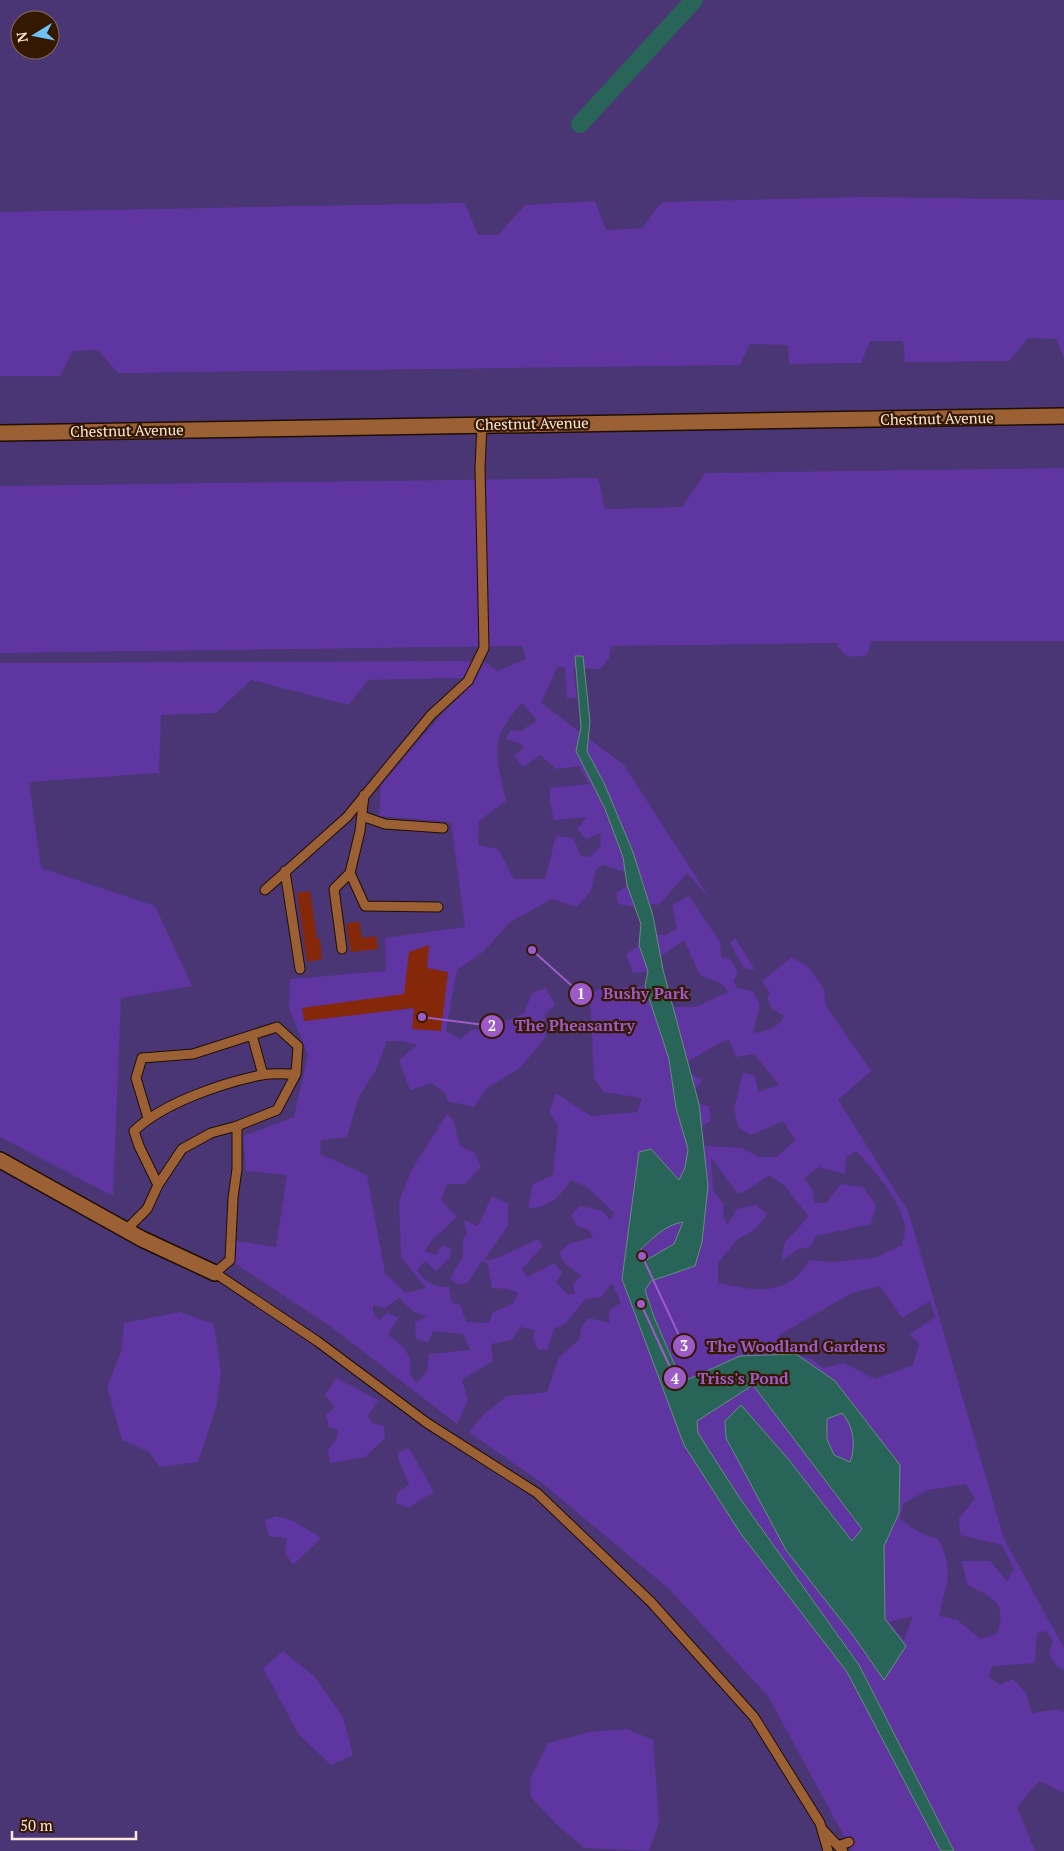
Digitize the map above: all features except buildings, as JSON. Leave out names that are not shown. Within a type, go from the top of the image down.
[{"type":"street","name":"Chestnut Avenue","points":[[0,432],[1064,416]]},
{"type":"street","points":[[0,1160],[126,1230],[215,1273]]},
{"type":"lane","points":[[265,890],[346,816],[431,715],[468,682],[484,648],[480,468],[482,424]]},
{"type":"lane","points":[[364,794],[362,816],[350,873],[364,906],[438,907]]},
{"type":"lane","points":[[362,816],[385,824],[443,828]]},
{"type":"lane","points":[[285,871],[300,969]]},
{"type":"lane","points":[[342,949],[334,888],[350,873]]},
{"type":"lane","points":[[126,1230],[147,1209],[158,1185],[182,1149],[212,1133],[237,1126],[277,1110],[296,1074],[298,1046],[276,1027],[193,1054],[142,1058],[136,1078],[148,1118]]},
{"type":"lane","points":[[252,1035],[262,1075]]},
{"type":"lane","points":[[158,1185],[139,1146],[134,1130],[148,1118],[212,1089],[262,1075],[296,1074]]},
{"type":"lane","points":[[237,1126],[237,1169],[230,1260],[215,1273],[317,1341],[427,1424],[537,1493],[651,1602],[754,1716],[822,1829],[841,1848],[849,1842]]},
{"type":"lane","points":[[822,1829],[828,1851]]},
{"type":"shaded area","points":[[0,0],[1064,0],[1064,1851],[0,1851]]},
{"type":"shaded area","points":[[867,197],[1064,200],[1064,359],[1057,339],[1028,338],[1009,361],[905,362],[903,341],[870,341],[861,363],[789,364],[788,345],[750,344],[740,365],[118,373],[98,350],[73,351],[60,376],[0,376],[0,212],[465,203],[478,235],[498,235],[525,205],[595,201],[606,230],[642,228],[662,202]]},
{"type":"shaded area","points":[[1064,468],[1064,641],[871,641],[867,655],[857,657],[846,655],[837,643],[611,646],[609,658],[600,669],[573,668],[577,698],[567,698],[565,668],[558,666],[541,703],[624,765],[710,899],[687,873],[659,905],[649,904],[657,935],[666,935],[677,928],[672,905],[689,896],[720,942],[721,957],[730,959],[738,973],[733,981],[737,988],[753,991],[760,1005],[753,1033],[775,1026],[784,1016],[772,1009],[767,998],[770,993],[762,981],[792,957],[808,967],[824,989],[826,1006],[871,1071],[838,1100],[908,1211],[1004,1539],[1064,1648],[1064,1670],[1056,1666],[1049,1654],[1053,1641],[1046,1631],[1037,1633],[1035,1663],[992,1666],[989,1677],[1000,1685],[1013,1679],[1026,1693],[1032,1713],[1059,1709],[1064,1713],[1064,1793],[1039,1781],[1017,1807],[1035,1851],[852,1851],[768,1696],[668,1588],[542,1483],[469,1432],[485,1413],[507,1396],[547,1392],[559,1357],[579,1340],[582,1326],[589,1318],[609,1323],[609,1310],[621,1303],[612,1283],[601,1297],[585,1299],[566,1323],[554,1329],[547,1350],[538,1349],[533,1338],[535,1330],[520,1327],[512,1340],[491,1344],[493,1361],[462,1380],[468,1400],[457,1424],[330,1326],[230,1260],[231,1240],[276,1247],[287,1175],[246,1171],[243,1136],[294,1117],[308,1055],[289,1008],[290,979],[386,971],[385,938],[465,927],[451,822],[379,816],[381,785],[441,715],[474,682],[484,661],[497,671],[526,659],[522,646],[0,653],[0,486],[598,478],[605,509],[682,507],[705,473]],"holes":[[[522,703],[537,720],[521,731],[510,730],[506,739],[521,744],[524,748],[514,756],[523,767],[540,755],[556,769],[579,766],[589,784],[550,788],[550,803],[554,820],[587,817],[577,829],[586,839],[600,833],[601,847],[589,857],[581,856],[573,838],[556,836],[545,879],[514,879],[498,849],[478,845],[479,821],[506,801],[499,772],[497,749],[504,727]],[[603,865],[625,872],[627,885],[616,893],[618,904],[634,907],[641,924],[639,945],[626,954],[633,973],[648,972],[645,986],[598,989],[590,996],[594,1078],[604,1092],[642,1098],[637,1112],[591,1116],[556,1093],[549,1112],[558,1126],[553,1175],[533,1184],[528,1208],[548,1204],[563,1192],[571,1180],[587,1187],[614,1213],[610,1220],[603,1211],[580,1206],[571,1215],[577,1226],[589,1230],[593,1237],[568,1244],[559,1253],[565,1264],[581,1275],[573,1285],[575,1294],[567,1294],[556,1282],[562,1273],[555,1263],[527,1277],[522,1269],[543,1246],[538,1239],[497,1258],[483,1261],[508,1226],[508,1204],[492,1196],[478,1226],[464,1220],[467,1234],[463,1239],[463,1256],[450,1279],[461,1285],[465,1283],[482,1261],[488,1264],[492,1288],[509,1289],[518,1293],[513,1304],[493,1312],[489,1323],[466,1322],[460,1304],[452,1303],[449,1287],[430,1283],[417,1270],[425,1261],[436,1271],[449,1258],[452,1249],[442,1245],[436,1255],[425,1251],[432,1240],[457,1217],[441,1200],[447,1184],[465,1184],[481,1167],[475,1153],[460,1146],[453,1120],[447,1114],[412,1169],[399,1201],[401,1257],[426,1288],[406,1293],[385,1273],[367,1175],[320,1154],[321,1140],[347,1137],[359,1096],[375,1072],[387,1041],[402,1041],[417,1045],[399,1060],[410,1090],[432,1083],[447,1095],[447,1101],[474,1107],[488,1087],[520,1068],[546,1037],[545,1014],[555,1005],[546,988],[532,993],[524,1013],[494,1026],[471,1030],[460,1039],[446,1031],[457,970],[484,951],[509,923],[551,899],[577,907],[591,891],[596,869]],[[684,940],[700,975],[721,983],[728,992],[695,1007],[673,1007],[660,957]],[[729,1039],[736,1057],[754,1054],[779,1085],[758,1092],[755,1076],[743,1072],[734,1109],[738,1127],[751,1135],[783,1121],[795,1140],[777,1157],[759,1157],[742,1148],[705,1146],[702,1126],[711,1121],[709,1106],[699,1104],[695,1089],[703,1080],[691,1074],[688,1062]],[[856,1151],[892,1195],[902,1215],[905,1226],[902,1245],[874,1258],[832,1262],[810,1260],[795,1278],[787,1284],[768,1289],[737,1287],[718,1283],[718,1263],[737,1240],[755,1229],[768,1214],[755,1205],[737,1209],[727,1225],[723,1216],[724,1205],[713,1190],[711,1158],[738,1194],[751,1188],[769,1175],[784,1185],[808,1216],[785,1241],[781,1261],[799,1249],[810,1247],[816,1236],[871,1224],[876,1205],[863,1187],[841,1184],[826,1203],[814,1203],[813,1190],[804,1178],[819,1167],[845,1174],[846,1157]],[[880,1286],[902,1318],[930,1301],[935,1317],[910,1334],[919,1344],[913,1365],[875,1379],[844,1363],[823,1368],[812,1359],[783,1350],[779,1335],[852,1293]],[[399,1298],[414,1312],[428,1316],[415,1322],[416,1338],[428,1343],[433,1331],[463,1334],[470,1350],[429,1354],[427,1371],[417,1383],[410,1375],[410,1362],[407,1352],[389,1336],[390,1330],[399,1318],[387,1313],[379,1321],[373,1312],[373,1305],[385,1308]],[[966,1484],[975,1499],[959,1518],[960,1535],[1002,1545],[1014,1569],[1007,1581],[990,1561],[962,1561],[967,1585],[996,1602],[1000,1614],[998,1633],[981,1639],[957,1620],[939,1616],[948,1578],[944,1552],[939,1540],[917,1531],[900,1519],[903,1504],[928,1490]],[[913,1616],[904,1640],[889,1622]]]},
{"type":"shaded area","points":[[476,661],[463,678],[368,680],[349,705],[251,680],[216,713],[161,715],[159,773],[29,782],[41,868],[155,906],[192,986],[121,998],[113,1196],[0,1137],[0,663]]},
{"type":"shaded area","points":[[735,938],[758,974],[755,970],[744,968],[730,943]]},
{"type":"shaded area","points":[[180,1312],[214,1324],[221,1373],[216,1408],[198,1462],[160,1467],[149,1452],[122,1440],[107,1387],[121,1352],[124,1323]]},
{"type":"shaded area","points":[[336,1378],[378,1400],[368,1416],[372,1423],[384,1426],[385,1438],[365,1457],[330,1463],[328,1450],[336,1440],[338,1430],[329,1427],[326,1415],[335,1407],[325,1395]]},
{"type":"shaded area","points":[[409,1448],[434,1492],[408,1508],[396,1503],[397,1493],[409,1485],[398,1458],[398,1453]]},
{"type":"shaded area","points":[[276,1516],[294,1521],[321,1538],[293,1565],[285,1553],[287,1538],[269,1536],[265,1521]]},
{"type":"shaded area","points":[[283,1651],[315,1677],[343,1717],[353,1755],[331,1765],[299,1735],[263,1668]]},
{"type":"shaded area","points":[[627,1729],[653,1740],[659,1823],[649,1851],[584,1848],[556,1824],[531,1797],[530,1779],[548,1743],[589,1732]]},
{"type":"water","points":[[575,656],[583,656],[590,722],[587,751],[604,783],[633,852],[653,916],[663,970],[699,1104],[708,1186],[702,1242],[695,1266],[651,1281],[645,1290],[654,1317],[682,1382],[740,1356],[796,1354],[835,1381],[900,1465],[899,1513],[884,1546],[885,1619],[906,1646],[884,1680],[852,1634],[786,1550],[726,1438],[725,1421],[741,1405],[789,1460],[852,1541],[862,1529],[753,1385],[697,1421],[698,1433],[739,1497],[859,1665],[954,1851],[941,1851],[847,1672],[741,1534],[684,1445],[622,1279],[639,1152],[651,1149],[679,1180],[685,1168],[688,1149],[676,1108],[669,1059],[645,986],[648,971],[639,945],[641,924],[627,885],[623,857],[605,809],[576,751],[581,727]],"holes":[[[683,1222],[674,1244],[643,1262],[640,1250],[665,1229]],[[842,1413],[849,1424],[853,1436],[850,1462],[834,1455],[827,1439],[827,1419]]]},
{"type":"waterway","points":[[580,124],[694,0]]},
{"type":"place","name":"Bushy Park","points":[[532,950]]},
{"type":"place","name":"The Pheasantry","points":[[422,1017]]},
{"type":"place","name":"The Woodland Gardens","points":[[642,1256]]},
{"type":"place","name":"Triss's Pond","points":[[641,1304]]}]
